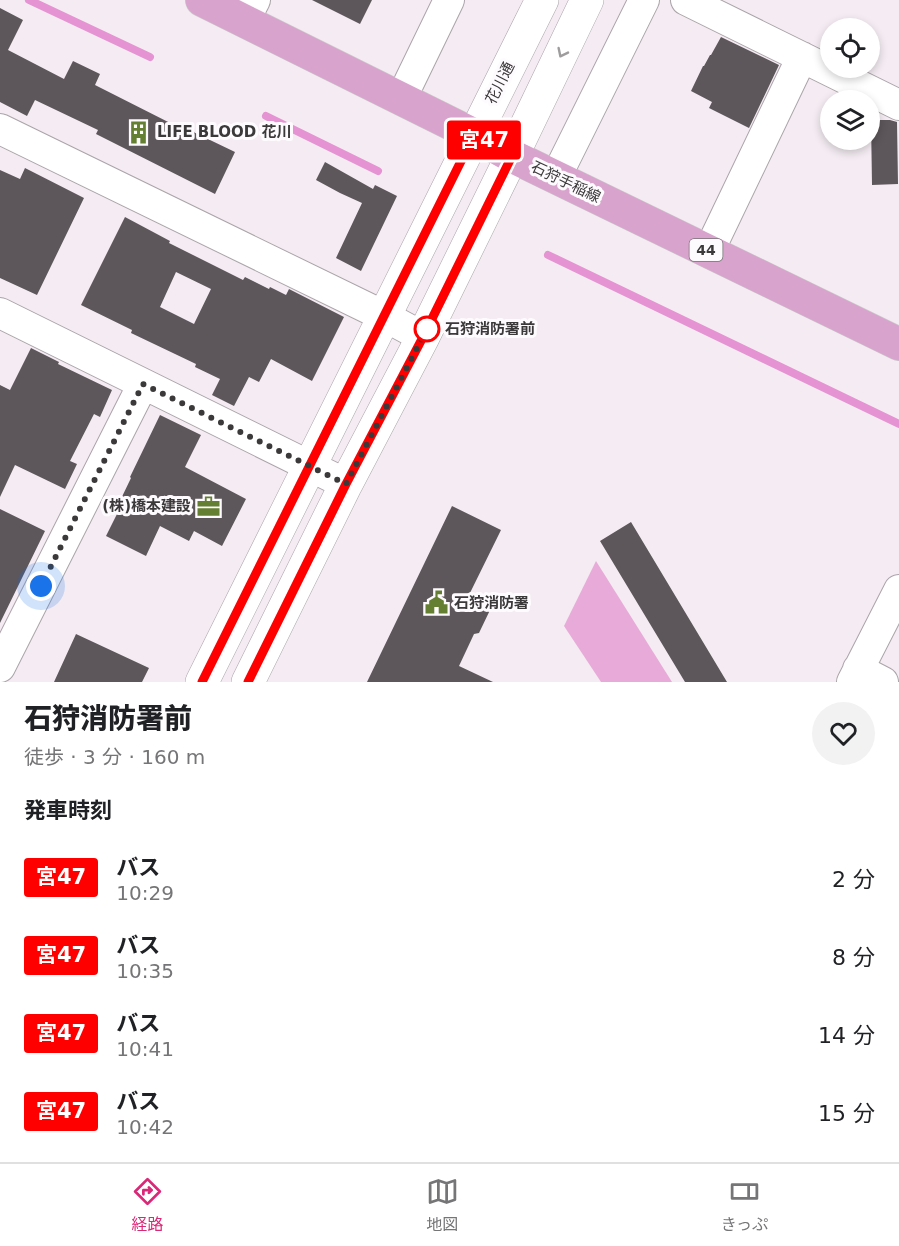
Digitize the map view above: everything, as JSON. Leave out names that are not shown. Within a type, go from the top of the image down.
[{"type":"main road","name":"石狩手稲線","points":[[202,0],[250,10],[401,99],[512,156],[709,251],[896,337]]},
{"type":"street","points":[[401,99],[450,0]]},
{"type":"street","name":"花川通","points":[[202,682],[542,0]]},
{"type":"street","points":[[248,682],[346,484],[423,337],[587,0]]},
{"type":"street","points":[[556,177],[644,0]]},
{"type":"street","points":[[686,0],[899,105]]},
{"type":"street","points":[[709,251],[802,57]]},
{"type":"street","points":[[0,129],[423,337]]},
{"type":"street","points":[[3,323],[143,384],[346,484]]},
{"type":"street","points":[[0,667],[143,384]]},
{"type":"street","points":[[864,678],[899,590]]},
{"type":"shaded area","points":[[596,561],[672,682],[601,682],[564,626]]},
{"type":"building","points":[[312,0],[372,0],[360,24]]},
{"type":"building","points":[[0,8],[23,20],[8,50],[64,79],[73,61],[100,74],[95,85],[184,130],[185,128],[235,152],[215,194],[96,134],[98,130],[35,100],[27,116],[0,102]]},
{"type":"building","points":[[721,37],[779,65],[749,128],[709,108],[712,102],[691,91]]},
{"type":"building","points":[[880,120],[897,122],[898,184],[872,185],[871,150],[880,150]]},
{"type":"building","points":[[325,162],[373,189],[375,185],[397,196],[361,271],[336,258],[362,203],[316,180]]},
{"type":"building","points":[[25,168],[84,198],[37,295],[0,278],[0,170],[20,179]]},
{"type":"building","points":[[125,217],[170,241],[169,243],[243,280],[245,277],[286,295],[289,289],[344,317],[312,381],[271,359],[259,382],[249,377],[234,406],[212,395],[220,379],[195,367],[196,364],[131,333],[132,330],[81,305]],"holes":[[[176,272],[211,289],[194,324],[160,307]]]},
{"type":"building","points":[[31,348],[112,390],[100,417],[94,414],[70,461],[77,464],[65,489],[15,465],[0,497],[0,385],[10,390]]},
{"type":"building","points":[[160,415],[201,435],[185,467],[246,499],[222,546],[194,531],[189,541],[160,526],[146,556],[106,536],[121,506],[118,505],[130,477]]},
{"type":"building","points":[[452,506],[501,530],[468,597],[491,608],[479,633],[474,634],[459,666],[493,682],[367,682]]},
{"type":"building","points":[[0,509],[45,531],[0,623]]},
{"type":"building","points":[[631,522],[727,682],[685,682],[600,541]]},
{"type":"building","points":[[76,634],[149,668],[142,682],[54,682]]},
{"type":"waterway","points":[[29,0],[150,57]]},
{"type":"waterway","points":[[266,116],[378,171]]},
{"type":"waterway","points":[[548,255],[899,424]]},
{"type":"bus line","name":"宮47","points":[[202,682],[474,135],[512,156],[248,682]]},
{"type":"place","name":"LIFE BLOOD 花川","points":[[139,132]]},
{"type":"place","name":"石狩消防署前","points":[[427,329]]},
{"type":"place","name":"(株)橋本建設","points":[[209,506]]},
{"type":"place","name":"石狩消防署","points":[[436,603]]},
{"type":"route","points":[[41,586],[143,384],[346,484],[427,329]]}]
